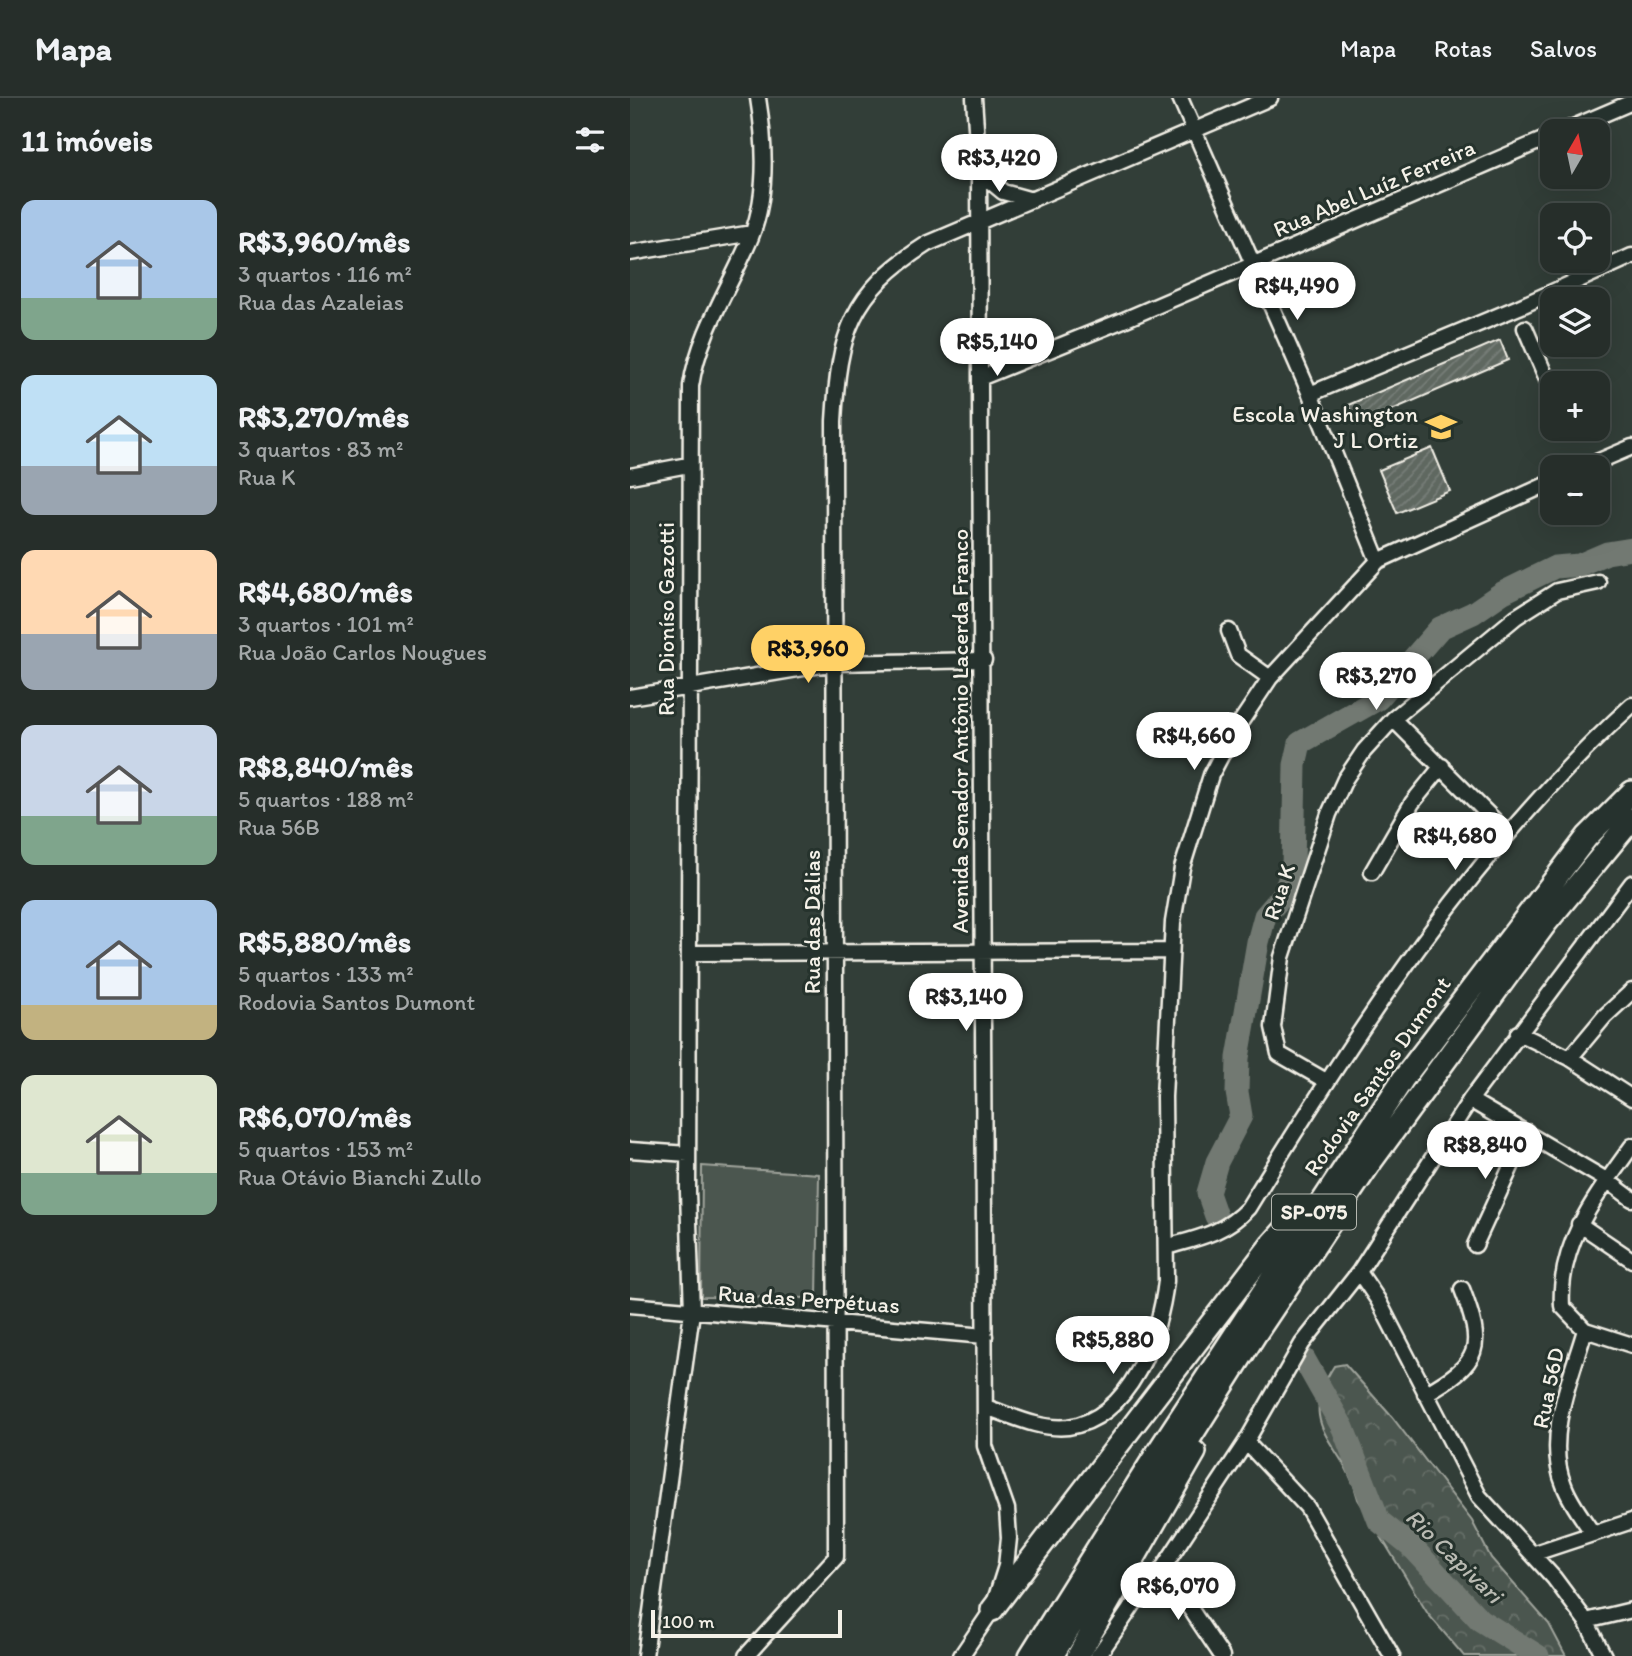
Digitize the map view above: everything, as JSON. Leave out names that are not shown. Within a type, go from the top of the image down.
[{"type":"highway","name":"Rodovia Santos Dumont","points":[[1030,1656],[1157,1453],[1355,1149],[1547,888],[1587,837],[1632,792]]},
{"type":"highway","name":"Rodovia Santos Dumont","points":[[1052,1656],[1255,1335],[1373,1159],[1462,1034],[1546,923],[1632,819]]},
{"type":"highway","points":[[992,1610],[1271,1245],[1355,1149]]},
{"type":"highway","points":[[1078,1656],[1214,1421],[1255,1335]]},
{"type":"street","name":"Rua Dioníso Gazotti","points":[[645,1656],[692,1312],[688,1154],[688,465],[693,372],[702,343],[752,233],[763,157],[758,98]]},
{"type":"street","name":"Avenida Senador Antônio Lacerda Franco","points":[[961,1656],[992,1610],[1006,1566],[1009,1538],[1007,1509],[985,1446],[984,660],[979,173],[974,98]]},
{"type":"street","points":[[1180,98],[1310,394],[1378,561]]},
{"type":"street","name":"Rua das Dálias","points":[[746,1656],[836,1557],[834,421],[836,371],[843,338],[867,295],[897,263],[927,244],[978,220],[1032,200],[1270,98]]},
{"type":"street","points":[[1592,119],[1632,102]]},
{"type":"street","name":"Rua Abel Luíz Ferreira","points":[[980,378],[1253,265],[1540,141]]},
{"type":"street","points":[[979,173],[1003,192],[1032,200]]},
{"type":"street","points":[[630,253],[752,233]]},
{"type":"street","points":[[1310,394],[1519,307],[1632,256]]},
{"type":"street","points":[[1525,328],[1543,371]]},
{"type":"street","points":[[1610,456],[1632,447]]},
{"type":"street","points":[[630,475],[688,465]]},
{"type":"street","points":[[986,1407],[1039,1426],[1067,1427],[1094,1420],[1109,1408],[1127,1387],[1152,1344],[1163,1309],[1166,1247],[1164,1097],[1170,951],[1182,868],[1196,814],[1211,775],[1232,735],[1270,678],[1378,561],[1540,487]]},
{"type":"street","name":"Rua K","points":[[1326,1080],[1287,1061],[1275,1045],[1273,1027],[1282,957],[1329,814],[1345,779],[1364,751],[1393,719],[1537,601],[1557,591],[1598,582]]},
{"type":"street","points":[[1229,631],[1238,654],[1270,678]]},
{"type":"street","points":[[630,697],[689,685],[834,663],[984,660]]},
{"type":"street","points":[[1166,1247],[1219,1232],[1235,1222],[1248,1208],[1326,1080],[1453,901],[1508,834],[1598,736],[1632,705]]},
{"type":"street","points":[[1393,719],[1508,834]]},
{"type":"street","points":[[1372,872],[1412,803],[1442,766]]},
{"type":"street","points":[[1098,1656],[1135,1602],[1163,1569],[1246,1442],[1302,1344],[1359,1272],[1470,1100],[1632,883]]},
{"type":"street","points":[[690,953],[983,954],[1170,951]]},
{"type":"street","points":[[1570,1058],[1605,1016],[1632,991]]},
{"type":"street","points":[[1518,1033],[1570,1058],[1632,1098]]},
{"type":"street","points":[[1470,1100],[1608,1181],[1632,1199]]},
{"type":"street","points":[[1475,1245],[1527,1132]]},
{"type":"street","points":[[1632,1146],[1579,1224],[1568,1250],[1560,1288],[1562,1306],[1584,1330],[1632,1345]]},
{"type":"street","points":[[630,1150],[688,1154]]},
{"type":"street","points":[[1579,1224],[1632,1261]]},
{"type":"street","points":[[1359,1272],[1378,1300],[1479,1496],[1532,1554],[1587,1621],[1604,1656]]},
{"type":"street","points":[[1425,1394],[1458,1374],[1470,1364],[1474,1356],[1474,1318],[1462,1289]]},
{"type":"street","name":"Rua das Perpétuas","points":[[630,1304],[692,1312],[985,1336]]},
{"type":"street","name":"Rua 56D","points":[[1584,1330],[1560,1423],[1558,1458],[1562,1483],[1592,1532]]},
{"type":"street","points":[[1246,1442],[1307,1507],[1391,1656]]},
{"type":"street","points":[[1532,1554],[1632,1521]]},
{"type":"street","points":[[1163,1569],[1222,1656]]},
{"type":"street","points":[[1587,1621],[1632,1610]]},
{"type":"green space","points":[[702,1166],[819,1174],[817,1298],[701,1297]]},
{"type":"green space","points":[[1345,1364],[1392,1417],[1472,1521],[1491,1558],[1549,1624],[1566,1656],[1464,1656],[1428,1614],[1358,1499],[1352,1480],[1320,1421],[1319,1406],[1323,1388],[1334,1366]]},
{"type":"building","points":[[1500,340],[1508,360],[1357,425],[1348,405]]},
{"type":"building","points":[[1432,448],[1450,491],[1397,513],[1379,470]]},
{"type":"waterway","points":[[1216,1216],[1208,1193],[1217,1162],[1241,1116],[1237,1092],[1238,1058],[1258,942],[1265,916],[1284,894],[1293,868],[1295,765],[1300,743],[1378,699],[1440,628],[1473,613],[1502,593],[1555,567],[1579,565],[1607,553],[1632,549]]},
{"type":"waterway","name":"Rio Capivari","points":[[1304,1359],[1343,1428],[1379,1521],[1414,1549],[1480,1620],[1538,1656]]},
{"type":"place","name":"Escola Washington J L Ortiz","points":[[1441,427]]}]
